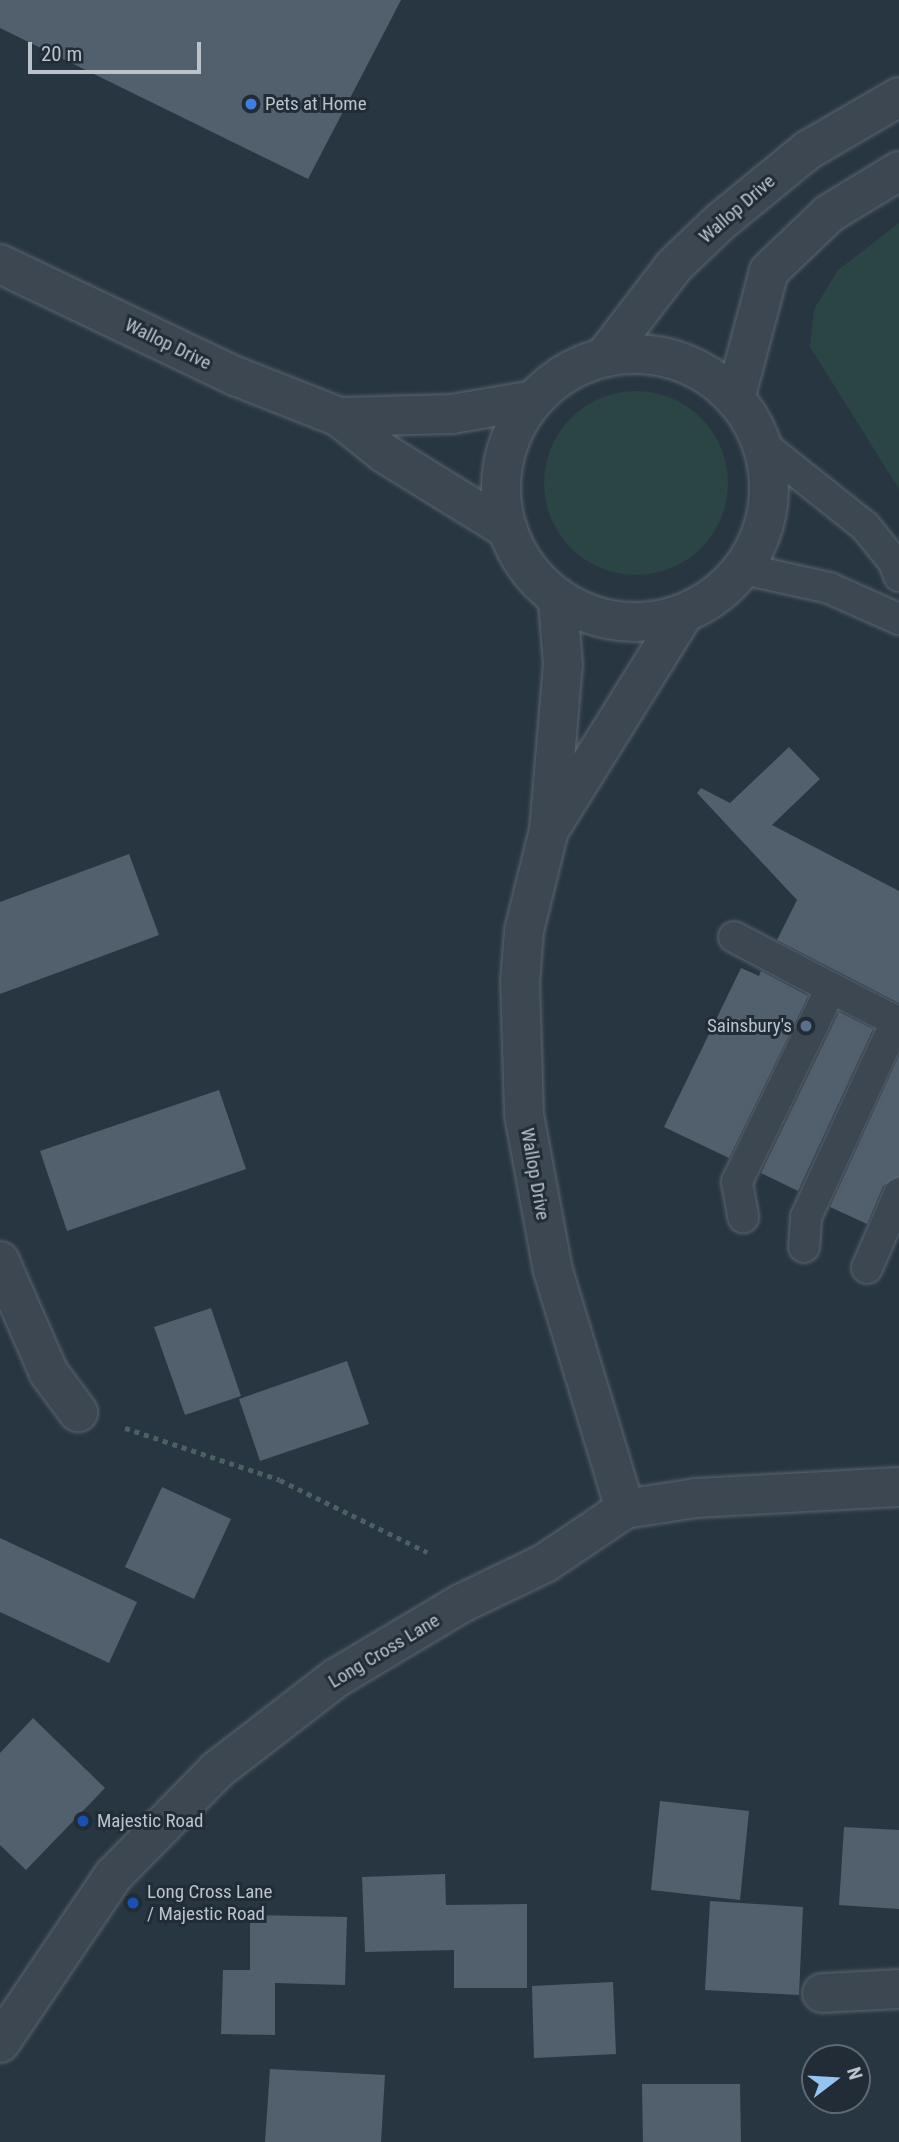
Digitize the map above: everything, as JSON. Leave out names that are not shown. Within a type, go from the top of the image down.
[{"type":"street","name":"Wallop Drive","points":[[606,355],[674,265],[720,222],[808,150],[899,97]]},
{"type":"street","points":[[735,399],[769,271],[830,213],[899,171]]},
{"type":"street","name":"Wallop Drive","points":[[0,264],[235,376],[339,417],[384,453],[508,530]]},
{"type":"street","name":"Wallop Drive","points":[[606,355],[674,360],[696,369],[735,399],[763,446],[765,523],[744,569],[718,593],[683,615],[642,623],[594,617],[558,603],[534,579],[508,530],[506,458],[528,401],[557,373],[606,355]]},
{"type":"street","name":"Wallop Drive","points":[[339,417],[452,414],[528,401]]},
{"type":"street","name":"Wallop Drive","points":[[558,603],[563,665],[549,831],[524,931],[520,982],[524,1114],[553,1271],[625,1509]]},
{"type":"street","name":"Wallop Drive","points":[[549,831],[683,615]]},
{"type":"street","points":[[0,1261],[6,1299],[49,1373],[78,1412]]},
{"type":"street","name":"Long Cross Lane","points":[[0,2043],[113,1876],[217,1770],[336,1678],[462,1603],[545,1563],[625,1509],[696,1498],[899,1487]]},
{"type":"street","points":[[822,1993],[899,1989]]},
{"type":"lane","points":[[763,446],[864,526],[894,562],[899,576]]},
{"type":"lane","points":[[744,569],[829,588],[899,619]]},
{"type":"lane","points":[[734,937],[897,1022],[806,1217],[804,1247]]},
{"type":"lane","points":[[743,1217],[737,1182],[831,988]]},
{"type":"lane","points":[[867,1268],[899,1194]]},
{"type":"path","points":[[78,1412],[280,1480],[427,1552]]},
{"type":"green space","points":[[899,223],[899,489],[810,347],[814,309],[838,270]]},
{"type":"green space","points":[[636,391],[654,392],[671,398],[687,406],[701,418],[713,432],[721,448],[727,465],[727,501],[721,518],[713,534],[701,548],[687,560],[671,568],[654,574],[636,575],[618,574],[601,568],[585,560],[571,548],[559,534],[551,518],[545,501],[544,483],[545,465],[551,448],[559,432],[571,418],[585,406],[601,398],[618,392]]},
{"type":"building","name":"Pets at Home","points":[[0,0],[401,0],[308,179],[0,28]]},
{"type":"building","points":[[789,747],[820,779],[772,825],[899,891],[899,1003],[777,940],[797,900],[697,793],[701,788],[730,803]]},
{"type":"building","points":[[129,854],[159,935],[0,994],[0,902]]},
{"type":"building","points":[[741,968],[759,976],[761,971],[808,996],[729,1158],[664,1127]]},
{"type":"building","points":[[839,1012],[873,1029],[798,1191],[761,1173]]},
{"type":"building","points":[[899,1056],[899,1177],[883,1186],[867,1224],[830,1207]]},
{"type":"building","points":[[219,1090],[246,1169],[67,1231],[40,1151]]},
{"type":"building","points":[[211,1308],[241,1396],[185,1415],[154,1327]]},
{"type":"building","points":[[347,1361],[369,1424],[260,1461],[239,1399]]},
{"type":"building","points":[[162,1487],[231,1519],[194,1599],[125,1567]]},
{"type":"building","points":[[0,1538],[137,1602],[109,1663],[0,1612]]},
{"type":"building","points":[[33,1718],[105,1788],[26,1870],[0,1845],[0,1753]]},
{"type":"building","points":[[660,1801],[749,1811],[740,1900],[651,1890]]},
{"type":"building","points":[[844,1827],[899,1830],[899,1909],[839,1905]]},
{"type":"building","points":[[445,1874],[446,1905],[527,1904],[527,1988],[454,1988],[454,1950],[365,1952],[362,1877]]},
{"type":"building","points":[[710,1901],[803,1907],[799,1995],[705,1990]]},
{"type":"building","points":[[250,1915],[347,1917],[345,1985],[275,1983],[275,2035],[221,2034],[223,1970],[250,1970]]},
{"type":"building","points":[[613,1982],[616,2054],[534,2058],[532,1986]]},
{"type":"building","points":[[270,2069],[385,2075],[381,2142],[265,2142]]},
{"type":"building","points":[[642,2084],[740,2084],[741,2142],[643,2142]]},
{"type":"place","name":"Pets at Home","points":[[251,104]]},
{"type":"place","name":"Sainsbury's","points":[[806,1026]]},
{"type":"place","name":"Majestic Road","points":[[83,1821]]},
{"type":"place","name":"Long Cross Lane / Majestic Road","points":[[133,1903]]}]
